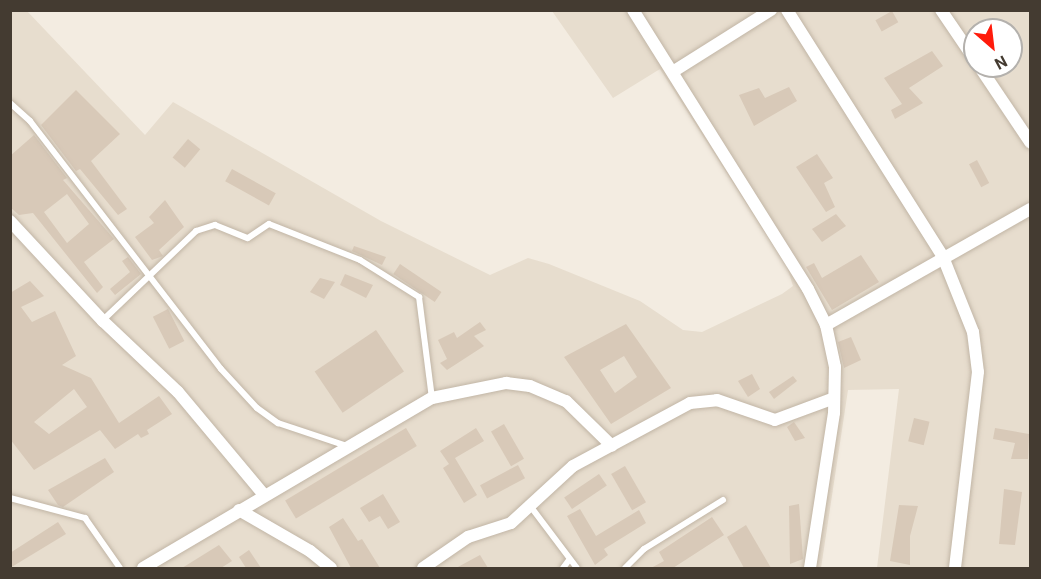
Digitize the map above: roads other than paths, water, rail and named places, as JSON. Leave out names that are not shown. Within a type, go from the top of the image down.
[{"type":"street","points":[[633,10],[674,70],[826,325],[835,367],[834,398],[810,568]]},
{"type":"street","points":[[674,70],[771,10]]},
{"type":"street","points":[[787,10],[944,257],[973,332],[978,372],[955,568]]},
{"type":"street","points":[[941,10],[963,42]]},
{"type":"street","points":[[987,78],[1030,142]]},
{"type":"street","points":[[826,325],[1030,208]]},
{"type":"street","points":[[10,221],[103,321],[178,393],[264,495]]},
{"type":"street","points":[[147,568],[264,495],[432,398],[506,383],[530,386],[566,401],[612,446]]},
{"type":"street","points":[[423,568],[455,544],[511,523],[531,507],[555,480],[612,446],[705,399],[775,420],[834,398]]},
{"type":"street","points":[[239,510],[310,550],[331,568]]},
{"type":"lane","points":[[10,103],[30,121],[151,274],[221,369],[257,408],[278,423],[347,447]]},
{"type":"lane","points":[[103,321],[151,274],[207,225],[248,238],[269,224],[324,243],[386,273],[419,297],[432,398]]},
{"type":"lane","points":[[10,498],[85,518],[120,568]]},
{"type":"lane","points":[[625,568],[644,549],[723,500]]},
{"type":"lane","points":[[531,507],[569,560],[578,568]]},
{"type":"lane","points":[[563,568],[569,560]]}]
